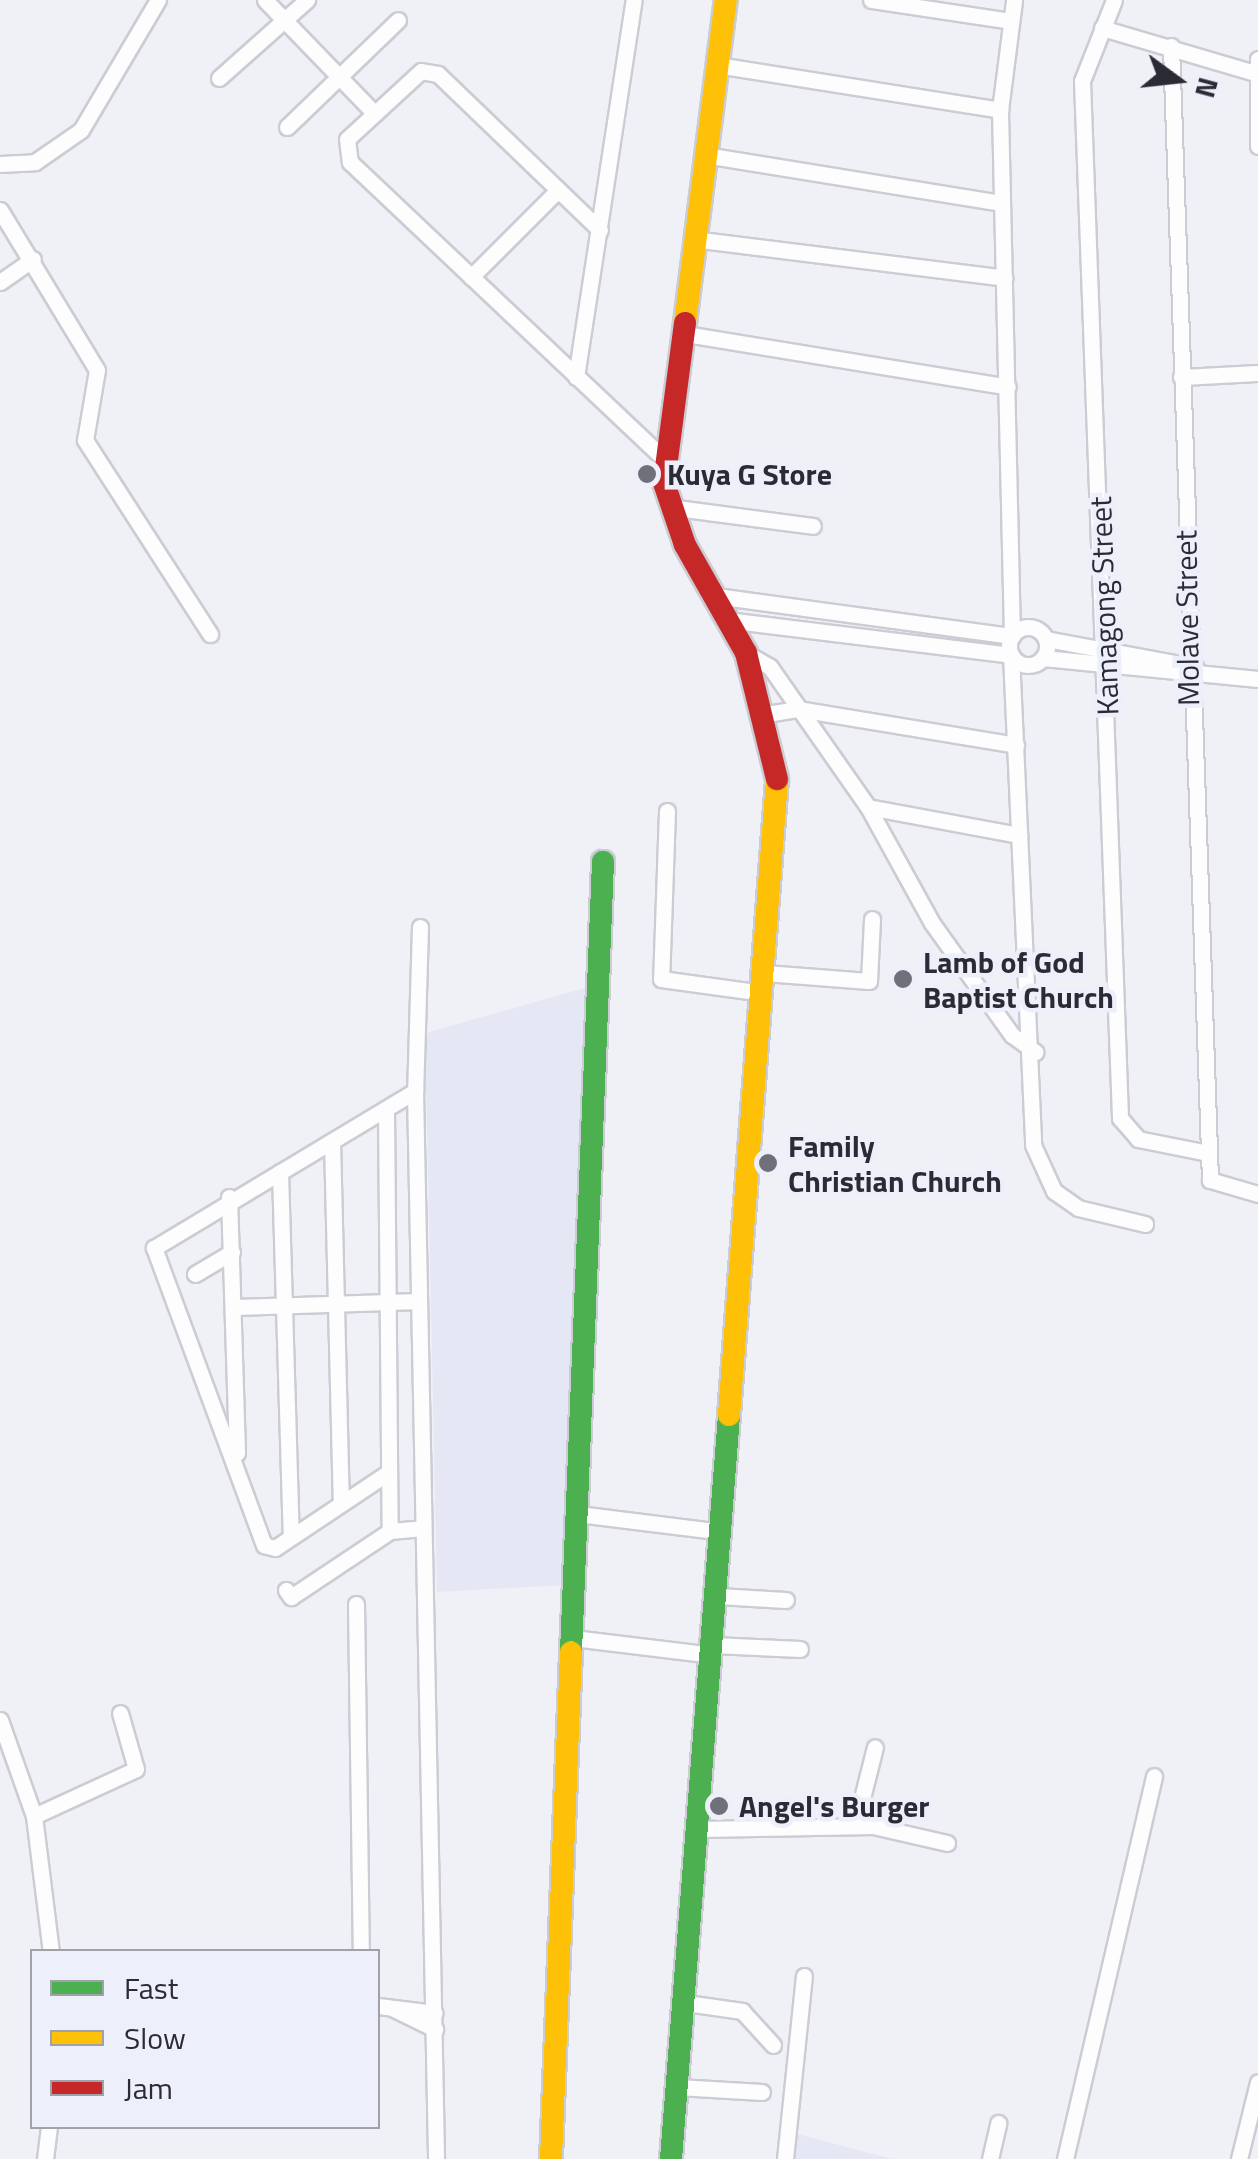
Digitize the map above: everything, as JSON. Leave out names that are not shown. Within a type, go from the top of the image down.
[{"type":"street","points":[[0,164],[35,162],[81,130],[158,0]]},
{"type":"street","points":[[265,0],[375,114]]},
{"type":"street","points":[[219,78],[307,0]]},
{"type":"street","points":[[576,377],[634,0]]},
{"type":"street","points":[[672,2159],[778,804],[766,714],[746,653],[669,507],[664,459],[726,0]]},
{"type":"street","points":[[871,0],[1005,20]]},
{"type":"street","points":[[1014,0],[1005,20],[1000,110],[1011,655],[1035,1052],[1033,1145],[1054,1191],[1078,1208],[1145,1224]]},
{"type":"street","name":"Kamagong Street","points":[[1114,0],[1082,81],[1120,1118],[1138,1139],[1208,1153]]},
{"type":"street","points":[[287,127],[398,20]]},
{"type":"street","points":[[1102,28],[1257,69],[1258,146]]},
{"type":"street","name":"Molave Street","points":[[1170,46],[1208,1153],[1218,1187],[1258,1194]]},
{"type":"street","points":[[718,64],[1000,110]]},
{"type":"street","points":[[600,230],[438,74],[421,71],[347,140],[350,162],[664,459]]},
{"type":"street","points":[[705,155],[1002,204]]},
{"type":"street","points":[[470,277],[558,190]]},
{"type":"street","points":[[0,210],[97,370],[85,440],[210,634]]},
{"type":"street","points":[[693,239],[1005,278]]},
{"type":"street","points":[[0,282],[33,259]]},
{"type":"street","points":[[680,333],[1008,387]]},
{"type":"street","points":[[1181,377],[1258,373]]},
{"type":"street","points":[[669,507],[813,526]]},
{"type":"street","points":[[716,596],[1012,636],[1027,626],[1046,639],[1106,656],[1258,679]]},
{"type":"street","points":[[727,620],[1011,655],[1026,666],[1043,658],[1106,656]]},
{"type":"street","points":[[1043,658],[1046,639]]},
{"type":"street","points":[[746,653],[770,667],[868,807],[932,923],[1012,1036],[1035,1052]]},
{"type":"street","points":[[766,714],[798,710],[1016,745]]},
{"type":"street","points":[[868,807],[1019,835]]},
{"type":"street","points":[[667,811],[661,979],[764,983],[869,981],[872,919]]},
{"type":"street","points":[[552,2159],[604,862]]},
{"type":"street","points":[[420,927],[415,1091],[436,2159]]},
{"type":"street","points":[[390,1472],[291,1535],[264,1545],[154,1248],[228,1198],[280,1172],[415,1091]]},
{"type":"street","points":[[386,1108],[390,1531]]},
{"type":"street","points":[[332,1141],[342,1503]]},
{"type":"street","points":[[280,1172],[289,1305],[291,1535]]},
{"type":"street","points":[[228,1198],[236,1307],[237,1464]]},
{"type":"street","points":[[195,1274],[232,1252]]},
{"type":"street","points":[[236,1307],[419,1302]]},
{"type":"street","points":[[578,1514],[722,1532]]},
{"type":"street","points":[[286,1590],[292,1598],[390,1531],[423,1528]]},
{"type":"street","points":[[717,1596],[786,1600]]},
{"type":"street","points":[[356,1604],[362,1949]]},
{"type":"street","points":[[573,1638],[713,1650],[800,1649]]},
{"type":"street","points":[[34,1816],[136,1770],[120,1712]]},
{"type":"street","points":[[0,1720],[34,1816],[51,1949]]},
{"type":"street","points":[[854,1826],[875,1747]]},
{"type":"street","points":[[1065,2159],[1154,1776]]},
{"type":"street","points":[[699,1830],[854,1826],[947,1843]]},
{"type":"street","points":[[785,2159],[804,1976]]},
{"type":"street","points":[[686,2003],[742,2011],[773,2044]]},
{"type":"street","points":[[386,2008],[435,2021]]},
{"type":"street","points":[[1239,2159],[1258,2082]]},
{"type":"street","points":[[678,2087],[762,2092]]},
{"type":"street","points":[[990,2159],[998,2123]]},
{"type":"street","points":[[45,2159],[49,2129]]},
{"type":"shaded area","points":[[592,986],[566,1585],[437,1592],[425,1033]]},
{"type":"shaded area","points":[[798,2134],[892,2159],[792,2159]]},
{"type":"traffic: fast","points":[[571,1652],[603,862]]},
{"type":"traffic: fast","points":[[671,2159],[729,1415]]},
{"type":"traffic: slow","points":[[685,323],[726,0]]},
{"type":"traffic: slow","points":[[729,1415],[777,779]]},
{"type":"traffic: slow","points":[[551,2159],[571,1652]]},
{"type":"traffic: jam","points":[[685,323],[664,483],[685,545],[746,653],[777,779]]},
{"type":"place","name":"Kuya G Store","points":[[647,474]]},
{"type":"place","name":"Lamb of God Baptist Church","points":[[903,979]]},
{"type":"place","name":"Family Christian Church","points":[[768,1163]]},
{"type":"place","name":"Angel's Burger","points":[[719,1806]]}]
